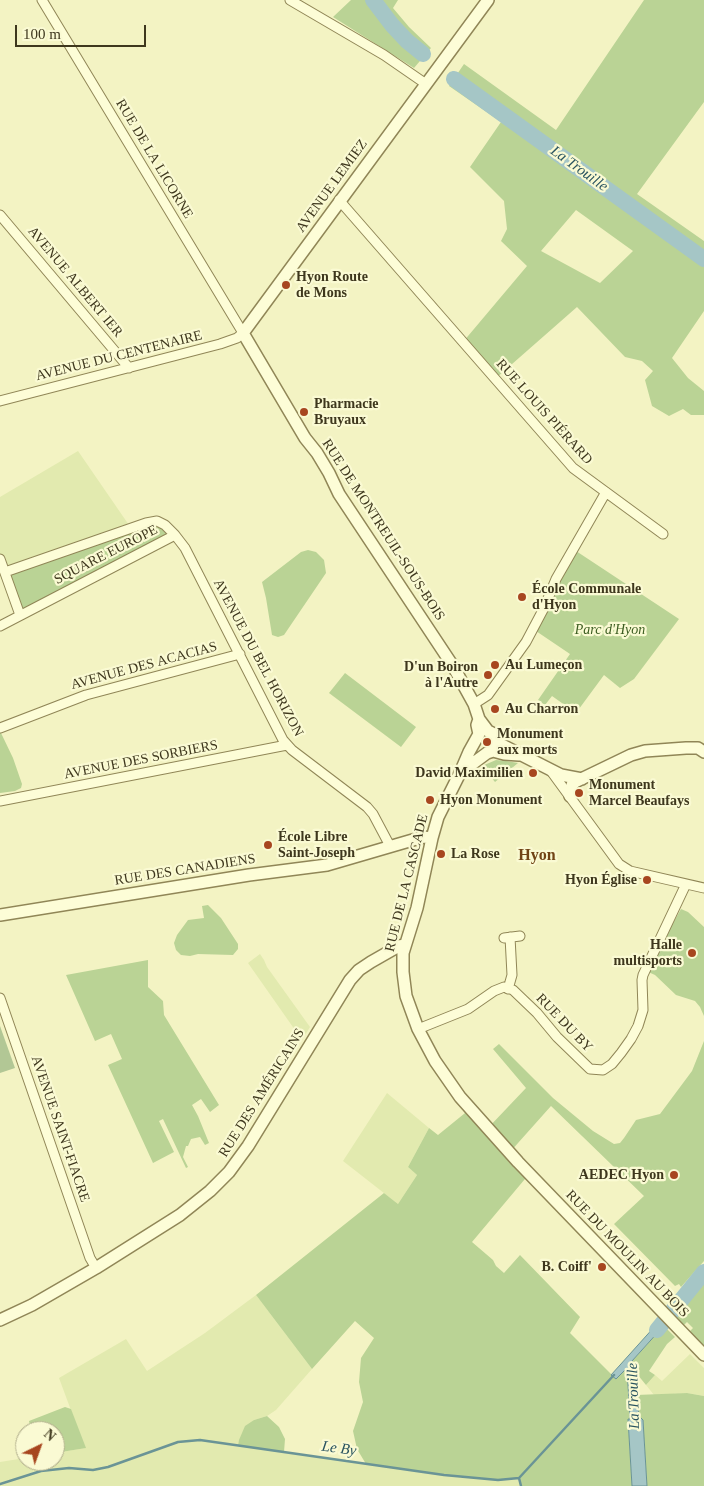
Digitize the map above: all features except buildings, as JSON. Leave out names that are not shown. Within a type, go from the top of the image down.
[{"type":"street","name":"RUE DE LA LICORNE","points":[[42,0],[244,333]]},
{"type":"street","points":[[290,0],[384,54],[426,84]]},
{"type":"street","name":"AVENUE LEMIEZ","points":[[244,333],[488,0]]},
{"type":"street","name":"RUE LOUIS PIÉRARD","points":[[340,200],[573,468],[663,534]]},
{"type":"street","name":"AVENUE ALBERT IER","points":[[0,215],[129,368]]},
{"type":"street","name":"AVENUE DU CENTENAIRE","points":[[0,401],[232,341],[244,333]]},
{"type":"street","name":"RUE DE MONTREUIL-SOUS-BOIS","points":[[244,333],[305,438],[329,473],[339,494],[453,666],[474,704],[479,719],[481,736]]},
{"type":"street","points":[[474,704],[488,696],[526,642],[556,580],[606,492]]},
{"type":"street","name":"SQUARE EUROPE","points":[[0,626],[175,535],[161,523],[151,522],[5,572]]},
{"type":"street","name":"AVENUE DU BEL HORIZON","points":[[175,535],[185,548],[287,745],[367,807],[373,814],[390,846]]},
{"type":"street","points":[[0,559],[20,615]]},
{"type":"street","name":"AVENUE DES ACACIAS","points":[[0,728],[86,694],[240,654]]},
{"type":"street","points":[[460,773],[493,749],[496,735],[481,736],[478,749],[493,749],[504,754],[520,755],[568,778],[579,781]]},
{"type":"street","name":"RUE DE LA CASCADE","points":[[481,736],[469,752],[438,817],[417,908],[405,945],[403,972],[406,996],[418,1029],[435,1061],[460,1097],[530,1173]]},
{"type":"street","name":"AVENUE DES SORBIERS","points":[[0,801],[287,745]]},
{"type":"street","points":[[570,796],[572,785],[631,755],[662,749],[702,748]]},
{"type":"street","points":[[551,770],[619,864],[630,871],[704,888]]},
{"type":"street","name":"RUE DES CANADIENS","points":[[0,915],[328,865],[422,837],[432,838]]},
{"type":"street","name":"RUE DU BY","points":[[508,988],[513,990],[537,1013],[557,1037],[590,1069],[603,1070],[612,1064],[621,1053],[638,1026],[644,1005],[642,980],[644,974],[686,884]]},
{"type":"street","points":[[418,1029],[468,1009],[494,991],[504,987],[508,988],[512,975],[511,937]]},
{"type":"street","name":"RUE DES AMÉRICAINS","points":[[0,1320],[32,1305],[96,1268],[180,1215],[223,1179],[248,1146],[350,980],[359,970],[371,962],[399,946],[405,945]]},
{"type":"street","name":"AVENUE SAINT-FIACRE","points":[[0,998],[90,1258],[96,1268]]},
{"type":"street","name":"RUE DU MOULIN AU BOIS","points":[[530,1173],[704,1355]]},
{"type":"green space","points":[[351,0],[398,0],[393,8],[431,48],[414,68],[333,17]]},
{"type":"green space","points":[[644,0],[704,0],[704,102],[637,194],[704,241],[704,311],[672,358],[688,378],[704,391],[704,415],[691,415],[683,409],[669,416],[652,406],[645,380],[653,371],[642,361],[625,357],[577,307],[495,379],[463,342],[527,266],[501,241],[507,229],[504,201],[470,167],[501,122],[449,86],[464,64],[556,130]],"holes":[[[576,210],[633,251],[600,283],[541,251]]]},
{"type":"green space","points":[[78,451],[131,528],[5,572],[0,559],[0,497]]},
{"type":"green space","points":[[151,522],[169,530],[167,539],[20,615],[5,572]]},
{"type":"green space","name":"Parc d'Hyon","points":[[573,549],[679,619],[634,679],[620,688],[604,675],[576,713],[552,696],[545,705],[538,700],[570,654],[533,629]]},
{"type":"green space","points":[[308,550],[316,552],[324,560],[326,573],[284,635],[278,637],[272,635],[262,582],[301,552]]},
{"type":"green space","points":[[345,673],[416,727],[401,747],[329,693]]},
{"type":"green space","points":[[0,733],[13,758],[22,784],[21,788],[15,791],[0,793]]},
{"type":"green space","points":[[496,760],[518,763],[495,782],[482,766]]},
{"type":"green space","points":[[208,905],[221,918],[238,944],[238,949],[233,955],[181,955],[176,950],[174,943],[177,935],[188,920],[204,918],[202,906]]},
{"type":"green space","points":[[681,909],[688,912],[704,927],[704,1016],[695,1001],[676,995],[655,975],[646,971]]},
{"type":"green space","points":[[260,954],[267,967],[310,1027],[302,1040],[248,963]]},
{"type":"green space","points":[[148,960],[148,987],[163,1001],[164,1015],[219,1105],[210,1112],[201,1099],[192,1105],[209,1143],[205,1145],[200,1137],[191,1139],[188,1146],[186,1146],[183,1157],[188,1167],[186,1168],[163,1119],[159,1121],[174,1152],[153,1163],[108,1065],[122,1059],[111,1034],[95,1041],[66,975]]},
{"type":"green space","points":[[0,1026],[15,1068],[0,1073]]},
{"type":"green space","points":[[704,1041],[704,1261],[681,1287],[679,1284],[675,1286],[614,1224],[644,1196],[551,1106],[510,1152],[530,1173],[472,1242],[493,1260],[496,1266],[504,1273],[520,1255],[580,1317],[570,1333],[616,1379],[627,1367],[632,1486],[521,1486],[518,1478],[498,1480],[444,1475],[366,1464],[357,1449],[353,1431],[363,1402],[359,1382],[361,1358],[374,1338],[355,1321],[312,1369],[256,1295],[384,1193],[398,1204],[417,1175],[408,1167],[429,1128],[438,1135],[470,1109],[488,1128],[526,1088],[493,1049],[499,1044],[553,1098],[593,1131],[614,1144],[620,1143],[636,1120],[660,1114],[692,1071]]},
{"type":"green space","points":[[387,1093],[429,1128],[408,1167],[417,1175],[398,1204],[343,1161]]},
{"type":"green space","points":[[704,1280],[704,1348],[688,1333],[693,1328],[687,1322],[682,1327],[673,1314]]},
{"type":"green space","points":[[256,1295],[312,1369],[276,1410],[267,1416],[254,1420],[238,1446],[444,1475],[498,1480],[519,1478],[521,1486],[0,1486],[0,1462],[15,1460],[15,1471],[65,1471],[65,1451],[85,1448],[59,1378],[126,1339],[147,1371],[205,1333]]},
{"type":"green space","points":[[664,1326],[675,1337],[667,1344],[649,1371],[655,1375],[646,1385],[633,1369],[632,1361]]},
{"type":"green space","points":[[690,1354],[704,1368],[704,1396],[687,1393],[654,1395],[646,1385],[655,1375],[662,1381]]},
{"type":"green space","points":[[687,1393],[704,1396],[704,1486],[647,1486],[643,1421],[639,1416],[636,1395]]},
{"type":"green space","points":[[65,1407],[71,1409],[86,1448],[65,1451],[65,1421],[29,1421]]},
{"type":"green space","points":[[267,1416],[279,1427],[285,1439],[284,1452],[238,1446],[245,1426],[254,1420]]},
{"type":"water","points":[[665,1315],[669,1320],[632,1361],[639,1416],[643,1420],[647,1486],[632,1486],[627,1368],[616,1379],[611,1375]]},
{"type":"waterway","name":"La Trouille","points":[[373,0],[392,25],[423,54]]},
{"type":"waterway","name":"La Trouille","points":[[454,79],[704,259]]},
{"type":"waterway","name":"La Trouille","points":[[657,1330],[704,1272]]},
{"type":"waterway","name":"Le By","points":[[0,1484],[41,1471],[69,1468],[93,1470],[108,1467],[178,1442],[200,1440],[444,1475],[498,1480],[519,1478],[614,1375]]},
{"type":"waterway","points":[[519,1478],[521,1486]]},
{"type":"place","name":"Hyon Route de Mons","points":[[286,285]]},
{"type":"place","name":"Pharmacie Bruyaux","points":[[304,412]]},
{"type":"place","name":"École Communale d'Hyon","points":[[522,597]]},
{"type":"place","name":"Au Lumeçon","points":[[495,665]]},
{"type":"place","name":"D'un Boiron à l'Autre","points":[[488,675]]},
{"type":"place","name":"Au Charron","points":[[495,709]]},
{"type":"place","name":"Monument aux morts","points":[[487,742]]},
{"type":"place","name":"David Maximilien","points":[[533,773]]},
{"type":"place","name":"Monument Marcel Beaufays","points":[[579,793]]},
{"type":"place","name":"Hyon Monument","points":[[430,800]]},
{"type":"place","name":"École Libre Saint-Joseph","points":[[268,845]]},
{"type":"place","name":"La Rose","points":[[441,854]]},
{"type":"place","name":"Hyon Église","points":[[647,880]]},
{"type":"place","name":"Halle multisports","points":[[692,953]]},
{"type":"place","name":"AEDEC Hyon","points":[[674,1175]]},
{"type":"place","name":"B. Coiff'","points":[[602,1267]]},
{"type":"district","name":"Hyon","points":[[537,856]]}]
